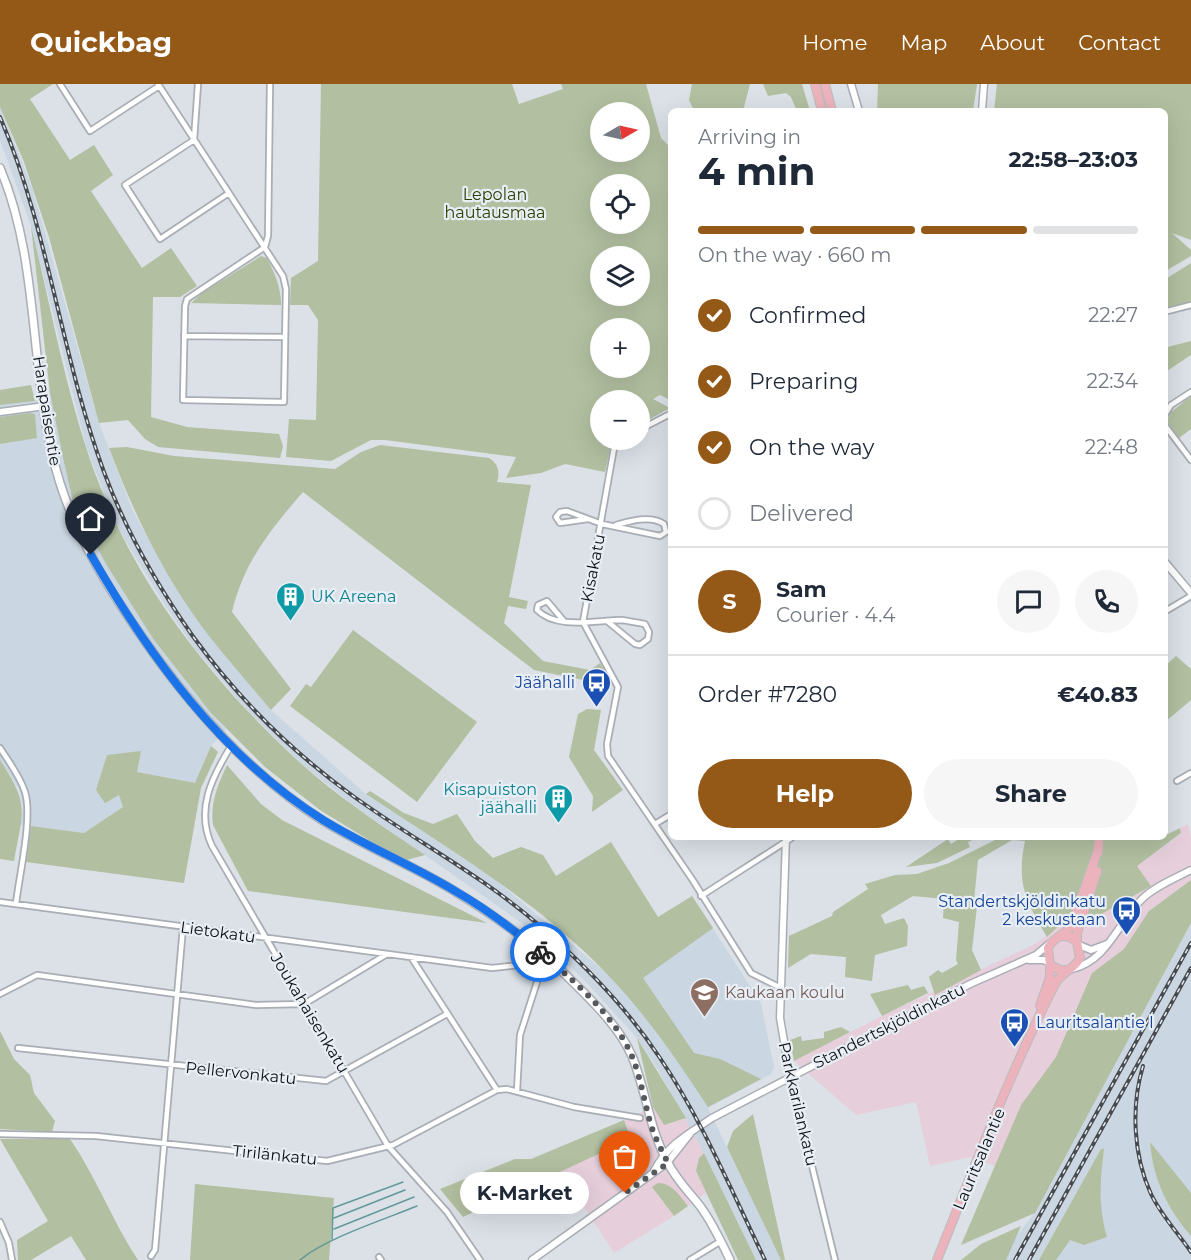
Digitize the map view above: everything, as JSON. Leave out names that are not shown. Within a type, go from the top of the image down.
[{"type":"main road","points":[[814,84],[821,108]]},
{"type":"main road","points":[[825,84],[831,108]]},
{"type":"main road","name":"Harapaisentie","points":[[0,168],[13,200],[19,224],[54,462],[67,507],[85,545],[147,644],[200,712],[265,778],[321,819],[456,891],[536,949],[583,992],[616,1029],[631,1053],[652,1128],[663,1154],[710,1220],[730,1260]]},
{"type":"main road","points":[[1098,850],[1072,925],[1050,944],[1047,955],[1050,964],[1060,970],[1071,970],[1080,958],[1077,933],[1094,888],[1100,840]]},
{"type":"main road","points":[[1060,936],[1070,937],[1078,944]]},
{"type":"main road","name":"Lauritsalantie","points":[[1021,1059],[1048,984],[1050,964]]},
{"type":"main road","name":"Lauritsalantie","points":[[938,1260],[1021,1059],[1057,981],[1071,970]]},
{"type":"street","points":[[60,84],[90,131],[158,85],[265,247],[285,280],[284,402],[183,400],[187,299],[265,247],[268,236],[270,84]]},
{"type":"street","points":[[194,140],[198,84]]},
{"type":"street","points":[[851,84],[857,108]]},
{"type":"street","points":[[982,108],[984,84]]},
{"type":"street","points":[[194,140],[125,185],[160,239],[229,193]]},
{"type":"street","points":[[1168,311],[1191,305]]},
{"type":"street","points":[[184,336],[285,337]]},
{"type":"street","points":[[1168,410],[1171,405],[1191,392]]},
{"type":"street","points":[[0,412],[45,406]]},
{"type":"street","points":[[650,424],[668,415]]},
{"type":"street","points":[[1168,429],[1191,460]]},
{"type":"street","name":"Kisakatu","points":[[614,450],[583,622],[618,687],[607,744],[608,756],[655,824],[751,973],[780,988]]},
{"type":"street","points":[[588,519],[560,523],[556,517],[560,512],[567,511],[602,524],[616,525],[660,536],[666,532],[664,524],[656,520],[631,521],[616,525]]},
{"type":"street","points":[[1168,566],[1191,594],[1168,609]]},
{"type":"street","points":[[563,620],[547,601],[538,605],[537,610],[543,616],[563,620],[607,621],[645,624],[649,632],[648,639],[640,645],[635,644],[607,621]]},
{"type":"street","name":"Joukahaisenkatu","points":[[231,746],[207,793],[204,817],[207,834],[265,938],[388,1146],[447,1212],[480,1260]]},
{"type":"street","points":[[0,748],[16,772],[25,792],[28,809],[16,904]]},
{"type":"street","points":[[1177,781],[1191,773]]},
{"type":"street","points":[[655,824],[668,816]]},
{"type":"street","points":[[701,896],[784,840]]},
{"type":"street","name":"Parkkarilankatu","points":[[785,840],[780,1018],[790,1076],[835,1260]]},
{"type":"street","points":[[1071,970],[1097,956],[1144,897],[1191,870]]},
{"type":"street","name":"Lietokatu","points":[[0,902],[506,968],[524,963],[536,949]]},
{"type":"street","points":[[151,1256],[155,1250],[183,927]]},
{"type":"street","points":[[1078,944],[1087,950],[1096,949],[1110,941]]},
{"type":"street","name":"Standertskjöldinkatu","points":[[663,1154],[692,1132],[790,1076],[990,974],[1025,960],[1050,944]]},
{"type":"street","points":[[0,994],[37,975],[256,1005],[304,1004],[387,954]]},
{"type":"street","points":[[411,957],[497,1089],[517,1091],[574,1107],[640,1118]]},
{"type":"street","name":"Standertskjöldinkatu","points":[[1025,960],[1044,960],[1050,964]]},
{"type":"street","points":[[517,1091],[520,1035],[537,982]]},
{"type":"street","name":"Pellervonkatu","points":[[18,1048],[326,1082],[447,1014]]},
{"type":"street","name":"Tirilänkatu","points":[[0,1134],[96,1136],[327,1161],[388,1146],[497,1089]]},
{"type":"street","name":"Standertskjöldinkatu","points":[[668,1163],[692,1132]]},
{"type":"street","points":[[654,1171],[663,1154]]},
{"type":"street","points":[[532,1260],[668,1163]]},
{"type":"street","points":[[0,1222],[9,1243],[12,1260]]},
{"type":"street","points":[[690,1260],[721,1241]]},
{"type":"shaded area","points":[[0,107],[32,187],[99,423],[132,509],[166,571],[208,634],[271,710],[366,794],[491,876],[605,972],[699,907],[761,1003],[774,1067],[771,1074],[708,1108],[781,1260],[756,1260],[704,1153],[657,1068],[637,1038],[586,982],[542,939],[353,805],[298,761],[247,710],[195,649],[164,604],[116,525],[86,446],[31,226],[0,140]]},
{"type":"shaded area","points":[[50,393],[74,506],[154,640],[226,729],[211,746],[196,783],[124,807],[84,833],[20,825],[23,807],[19,789],[0,760],[0,405],[35,401]]},
{"type":"shaded area","points":[[1188,824],[1191,837],[1191,880],[1149,911],[1124,949],[1092,973],[1056,1057],[1021,1105],[995,1166],[971,1157],[930,1166],[916,1102],[856,1115],[794,1061],[882,1016],[1037,943],[1066,919],[1098,916],[1151,886],[1137,866],[1181,834],[1180,828]]},
{"type":"shaded area","points":[[1191,923],[1191,1260],[1001,1260],[1006,1249],[1033,1215]]},
{"type":"shaded area","points":[[653,1107],[665,1125],[686,1118],[704,1153],[699,1158],[696,1171],[706,1193],[688,1206],[673,1189],[652,1187],[674,1216],[614,1253],[561,1171],[631,1139],[624,1120]]},
{"type":"green space","points":[[0,84],[53,84],[30,99],[70,160],[94,145],[113,175],[91,191],[142,268],[171,248],[197,286],[180,297],[153,297],[151,417],[187,427],[279,434],[283,446],[280,458],[158,447],[145,439],[128,420],[99,423],[49,237],[24,162],[0,107]]},
{"type":"green space","name":"Lepolan hautausmaa","points":[[321,84],[512,84],[519,104],[563,89],[561,84],[646,84],[661,138],[668,145],[668,399],[660,395],[653,399],[668,409],[650,419],[650,390],[590,390],[590,450],[610,450],[605,472],[565,464],[541,473],[506,478],[516,457],[385,440],[371,440],[331,461],[286,457],[289,419],[316,420],[318,320],[308,305],[290,305],[291,278],[318,261]]},
{"type":"green space","points":[[692,84],[750,84],[744,108],[693,108],[689,100]]},
{"type":"green space","points":[[763,84],[802,84],[809,108],[796,108],[791,97],[786,93],[768,96]]},
{"type":"green space","points":[[878,84],[977,84],[973,108],[877,108]]},
{"type":"green space","points":[[997,84],[1191,84],[1191,240],[1172,233],[1191,250],[1191,256],[1168,270],[1168,108],[994,108]]},
{"type":"green space","points":[[31,226],[77,419],[87,450],[115,521],[134,559],[157,596],[181,632],[208,666],[266,730],[297,760],[343,798],[425,855],[403,861],[320,810],[265,767],[211,713],[154,640],[108,567],[74,506],[64,462],[50,393]]},
{"type":"green space","points":[[261,256],[267,258],[275,275],[281,305],[191,303],[202,293]]},
{"type":"green space","points":[[1191,263],[1191,302],[1168,308],[1168,277]]},
{"type":"green space","points":[[1191,341],[1191,355],[1168,370],[1168,347]]},
{"type":"green space","points":[[31,385],[35,401],[0,405],[0,390]]},
{"type":"green space","points":[[1191,396],[1191,429],[1179,438],[1168,422],[1170,413]]},
{"type":"green space","points":[[35,414],[37,438],[0,444],[0,417]]},
{"type":"green space","points":[[380,445],[489,458],[498,469],[497,482],[531,485],[509,597],[528,601],[526,609],[508,606],[504,623],[543,661],[590,670],[600,663],[607,675],[604,695],[592,696],[588,681],[534,670],[303,492],[251,562],[232,612],[291,689],[271,710],[209,636],[178,592],[140,521],[109,448],[127,447],[174,456],[335,469],[361,452]]},
{"type":"green space","points":[[353,630],[477,722],[417,802],[290,706],[306,684],[311,687]]},
{"type":"green space","points":[[1176,656],[1191,669],[1191,700],[1168,720],[1168,663]]},
{"type":"green space","points":[[587,709],[601,710],[594,750],[623,790],[592,812],[593,796],[569,757],[578,714]]},
{"type":"green space","points":[[211,746],[218,752],[201,788],[184,883],[26,862],[31,826],[84,833],[123,807],[119,795],[105,803],[96,790],[107,755],[141,751],[137,772],[195,783]]},
{"type":"green space","points":[[0,760],[16,788],[22,808],[14,861],[0,859]]},
{"type":"green space","points":[[227,765],[261,804],[282,820],[487,923],[248,891],[213,825],[214,801]]},
{"type":"green space","points":[[370,791],[404,813],[433,824],[457,814],[475,841],[493,858],[521,847],[543,855],[556,876],[611,842],[658,917],[692,896],[713,928],[643,978],[694,1053],[720,1059],[761,1079],[708,1107],[648,1021],[621,989],[579,947],[522,899],[366,794]]},
{"type":"green space","points":[[1180,828],[1181,833],[1137,866],[1151,886],[1098,916],[1066,919],[1047,937],[1028,902],[1022,881],[1025,841],[1012,840],[1168,840],[1168,834]]},
{"type":"green space","points":[[946,840],[951,844],[957,840],[972,840],[968,842],[970,847],[937,863],[906,867]]},
{"type":"green space","points":[[995,840],[1012,840],[978,860],[974,901],[978,898],[972,950],[981,970],[935,995],[929,977],[938,970],[942,973],[958,964],[956,960],[959,922],[943,918],[944,899],[913,896],[881,915],[885,924],[904,918],[908,926],[907,946],[875,955],[872,981],[845,977],[846,957],[811,954],[788,968],[789,936],[832,916],[833,912],[868,889],[865,884],[895,875],[917,874],[949,863]]},
{"type":"green space","points":[[1191,880],[1191,923],[1035,1213],[961,1245],[1021,1105],[1056,1057],[1092,973],[1124,949],[1149,911]]},
{"type":"green space","points":[[908,985],[911,990],[924,986],[928,993],[882,1016],[870,994]]},
{"type":"green space","points":[[841,1027],[850,1032],[794,1061],[790,1040],[801,1036],[802,1041],[824,1038],[824,1032]]},
{"type":"green space","points":[[0,1031],[14,1059],[30,1075],[34,1093],[55,1121],[52,1132],[0,1129]]},
{"type":"green space","points":[[637,1038],[686,1118],[664,1125],[653,1107]]},
{"type":"green space","points":[[753,1114],[785,1260],[781,1260],[727,1147],[733,1131]]},
{"type":"green space","points":[[624,1120],[631,1139],[463,1217],[440,1189],[515,1159],[531,1159]]},
{"type":"green space","points":[[0,1139],[70,1139],[138,1260],[86,1260],[71,1236],[31,1260],[18,1260],[17,1240],[48,1221]]},
{"type":"green space","points":[[1150,1142],[1191,1193],[1191,1236],[1168,1204],[1154,1168]]},
{"type":"green space","points":[[1101,1149],[1104,1149],[1101,1204],[1107,1237],[1084,1245],[1070,1240],[1056,1260],[1039,1260]]},
{"type":"green space","points":[[704,1153],[756,1260],[738,1260],[696,1171],[699,1158]]},
{"type":"green space","points":[[658,1183],[672,1188],[688,1206],[674,1216],[652,1187]]},
{"type":"green space","points":[[195,1184],[334,1198],[329,1260],[190,1260]]},
{"type":"green space","points":[[1021,1226],[1006,1260],[961,1260],[981,1244]]},
{"type":"waterway","points":[[332,1239],[333,1208],[403,1182]]},
{"type":"waterway","points":[[334,1218],[405,1190]]},
{"type":"waterway","points":[[334,1229],[414,1197]]},
{"type":"waterway","points":[[300,1260],[339,1237],[417,1206]]},
{"type":"railway","points":[[0,117],[31,204],[76,384],[104,472],[132,535],[179,616],[227,680],[266,722],[308,761],[353,796],[518,908],[557,941],[604,988],[634,1022],[675,1082],[716,1157],[765,1260]]},
{"type":"railway","points":[[1015,1260],[1191,943]]},
{"type":"railway","points":[[1029,1260],[1191,968]]},
{"type":"railway","points":[[1143,1066],[1136,1114],[1140,1163],[1155,1202],[1191,1252]]},
{"type":"way so far","points":[[540,952],[583,992],[616,1029],[631,1053],[652,1128],[668,1163],[625,1193]]},
{"type":"place","name":"UK Areena","points":[[290,622]]},
{"type":"place","name":"Jäähalli","points":[[596,708]]},
{"type":"place","name":"Kisapuiston jäähalli","points":[[558,824]]},
{"type":"place","name":"Standertskjöldinkatu 2 keskustaan","points":[[1127,936]]},
{"type":"place","name":"Kaukaan koulu","points":[[704,1018]]},
{"type":"place","name":"Lauritsalantie I","points":[[1015,1048]]},
{"type":"place","name":"K-Market","points":[[625,1193]]},
{"type":"route","points":[[91,555],[147,644],[200,712],[265,778],[293,800],[348,835],[456,891],[540,952]]}]
